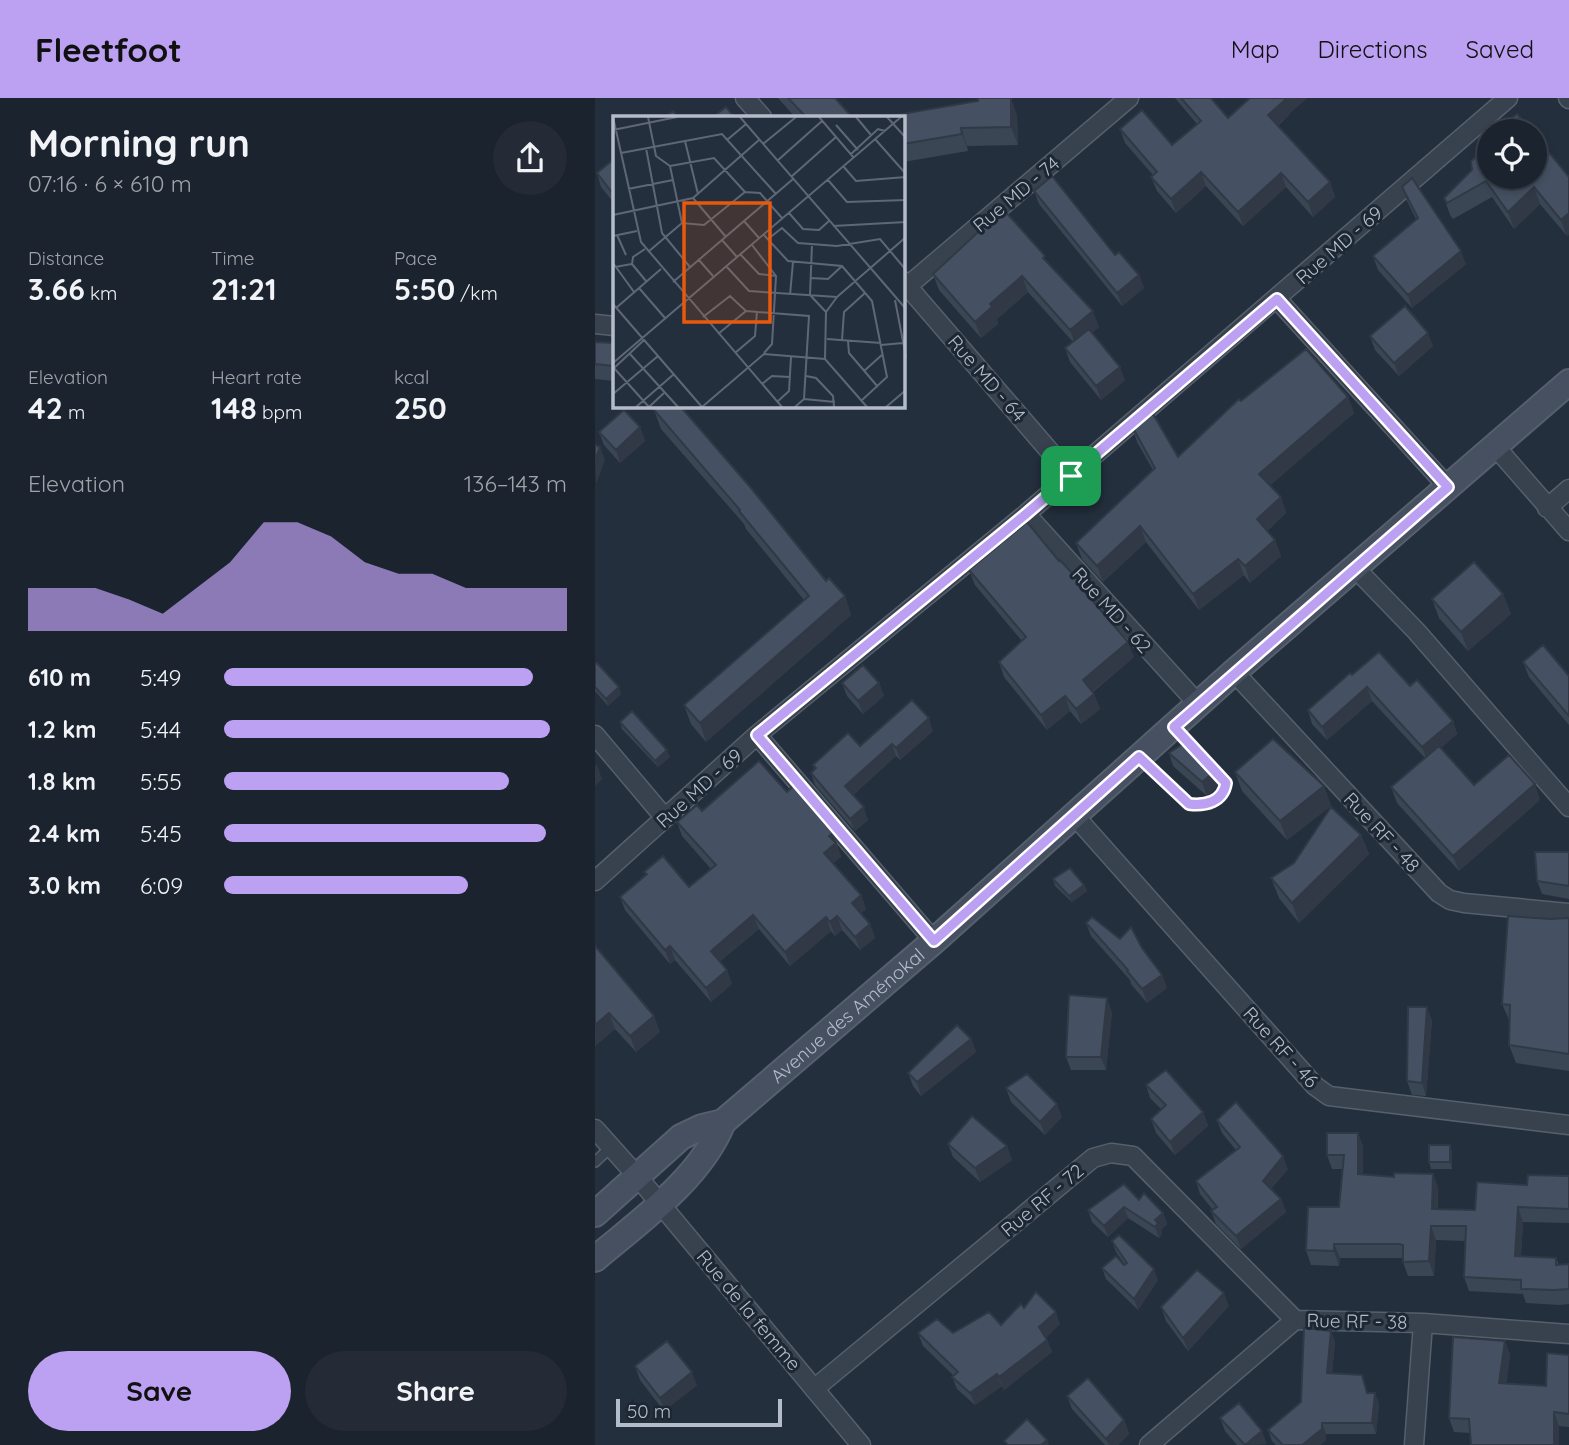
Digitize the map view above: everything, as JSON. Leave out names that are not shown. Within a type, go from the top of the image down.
[{"type":"main road","name":"Avenue des Aménokal","points":[[595,1259],[660,1203],[703,1158],[723,1122],[934,941],[1234,673],[1569,382]]},
{"type":"main road","name":"Avenue des Aménokal","points":[[595,1213],[681,1137],[702,1127],[723,1122]]},
{"type":"street","points":[[745,98],[761,116]]},
{"type":"street","name":"Rue MD - 74","points":[[905,286],[1129,98]]},
{"type":"street","name":"Rue MD - 69","points":[[595,881],[757,735],[1071,476],[1508,98]]},
{"type":"street","name":"Rue MD - 64","points":[[905,286],[1071,476]]},
{"type":"street","points":[[1277,299],[1448,487]]},
{"type":"street","points":[[595,324],[613,326]]},
{"type":"street","points":[[1494,445],[1569,531]]},
{"type":"street","points":[[1547,508],[1569,489]]},
{"type":"street","name":"Rue MD - 62","points":[[1026,514],[1199,705]]},
{"type":"street","points":[[1361,574],[1417,632],[1569,807]]},
{"type":"street","name":"Rue RF - 48","points":[[1234,673],[1439,893],[1450,900],[1464,903],[1569,914]]},
{"type":"street","points":[[595,735],[665,818]]},
{"type":"street","points":[[757,735],[934,941]]},
{"type":"street","name":"Rue RF - 46","points":[[1074,815],[1315,1086],[1329,1096],[1569,1125]]},
{"type":"street","name":"Rue de la femme","points":[[595,1129],[637,1175],[862,1445]]},
{"type":"street","name":"Rue RF - 72","points":[[814,1389],[1093,1158],[1111,1153],[1133,1156],[1295,1320]]},
{"type":"street","name":"Rue RF - 38","points":[[1149,1445],[1295,1320],[1423,1323],[1569,1334]]},
{"type":"street","points":[[1414,1445],[1423,1323]]},
{"type":"lane","points":[[1139,757],[1189,804],[1206,805],[1221,796],[1226,783],[1174,727]]},
{"type":"lane","points":[[595,1162],[611,1147]]},
{"type":"building","points":[[788,98],[835,98],[851,116],[805,116]]},
{"type":"building","points":[[978,98],[1011,98],[1011,127],[961,128],[962,134],[905,144],[905,116],[890,116],[978,101]]},
{"type":"building","points":[[1181,98],[1211,98],[1228,118],[1250,98],[1284,98],[1268,115],[1330,182],[1308,202],[1281,173],[1238,212],[1201,172],[1171,199],[1151,177],[1157,172],[1120,129],[1142,110],[1172,145],[1201,121]]},
{"type":"building","points":[[726,107],[733,116],[714,116]]},
{"type":"building","points":[[1547,150],[1569,177],[1569,213],[1561,220],[1536,189],[1547,189]]},
{"type":"building","points":[[1477,156],[1477,186],[1447,203],[1444,198],[1472,170],[1471,161]]},
{"type":"building","points":[[613,160],[613,194],[597,173]]},
{"type":"building","points":[[1052,176],[1115,255],[1119,252],[1139,275],[1117,293],[1034,191]]},
{"type":"building","points":[[1412,178],[1461,251],[1408,295],[1373,256],[1418,218],[1402,187]]},
{"type":"building","points":[[1492,189],[1532,189],[1508,212]]},
{"type":"building","points":[[1003,209],[1045,256],[1043,258],[1093,311],[1070,330],[1022,276],[990,304],[992,307],[975,322],[933,274]]},
{"type":"building","points":[[1405,306],[1428,333],[1394,363],[1370,336]]},
{"type":"building","points":[[1089,329],[1120,367],[1096,386],[1065,348]]},
{"type":"building","points":[[595,342],[613,343],[613,366],[595,364]]},
{"type":"building","points":[[1306,349],[1348,397],[1259,474],[1281,497],[1257,519],[1275,540],[1245,566],[1238,559],[1193,594],[1140,526],[1097,566],[1076,543],[1155,468],[1132,426],[1153,414],[1178,457],[1239,399],[1241,401]]},
{"type":"building","points":[[682,408],[826,581],[829,578],[845,596],[700,723],[684,705],[809,596],[654,410]]},
{"type":"building","points":[[624,410],[640,427],[616,450],[599,432]]},
{"type":"building","points":[[595,445],[600,447],[595,460]]},
{"type":"building","points":[[1027,522],[1128,642],[1083,680],[1094,694],[1076,709],[1065,696],[1041,715],[999,662],[1026,637],[969,570]]},
{"type":"building","points":[[1474,562],[1503,594],[1461,632],[1432,599]]},
{"type":"building","points":[[1543,645],[1569,676],[1569,716],[1523,662]]},
{"type":"building","points":[[1379,652],[1410,686],[1417,680],[1453,721],[1422,747],[1367,687],[1322,727],[1308,710]]},
{"type":"building","points":[[597,663],[619,687],[606,699],[595,687]]},
{"type":"building","points":[[863,665],[879,683],[858,701],[842,683]]},
{"type":"building","points":[[912,700],[929,718],[896,748],[892,744],[845,786],[864,807],[850,819],[811,773],[816,768],[813,765],[848,733],[860,746]]},
{"type":"building","points":[[632,711],[667,750],[655,761],[620,722]]},
{"type":"building","points":[[1273,739],[1324,786],[1280,821],[1235,772]]},
{"type":"building","points":[[1184,743],[1213,773],[1202,782],[1169,753]]},
{"type":"building","points":[[1439,746],[1474,785],[1509,755],[1535,784],[1453,856],[1391,787]]},
{"type":"building","points":[[759,761],[787,792],[793,786],[833,833],[829,836],[836,843],[824,853],[861,895],[852,903],[870,924],[855,937],[837,916],[830,922],[826,917],[785,952],[753,915],[711,951],[727,970],[706,988],[670,946],[665,950],[620,897],[663,856],[689,887],[716,865],[677,822],[697,805],[702,811]]},
{"type":"building","points":[[1331,807],[1361,835],[1292,903],[1271,878],[1294,863]]},
{"type":"building","points":[[1535,852],[1569,852],[1569,886],[1537,881]]},
{"type":"building","points":[[1070,868],[1084,885],[1069,896],[1053,879]]},
{"type":"building","points":[[1508,916],[1569,918],[1569,1054],[1509,1045],[1510,1005],[1502,1004]]},
{"type":"building","points":[[1092,917],[1120,939],[1131,927],[1142,948],[1162,975],[1142,989],[1086,923]]},
{"type":"building","points":[[595,946],[654,1016],[630,1036],[609,1013],[595,1025]]},
{"type":"building","points":[[1069,995],[1107,998],[1101,1057],[1066,1057]]},
{"type":"building","points":[[1408,1007],[1427,1007],[1422,1083],[1407,1081]]},
{"type":"building","points":[[957,1025],[971,1039],[917,1082],[908,1073]]},
{"type":"building","points":[[1166,1070],[1203,1112],[1170,1142],[1151,1119],[1166,1105],[1146,1085]]},
{"type":"building","points":[[1027,1074],[1057,1104],[1040,1122],[1006,1088]]},
{"type":"building","points":[[1236,1102],[1283,1156],[1263,1181],[1281,1199],[1236,1236],[1211,1211],[1217,1207],[1196,1181],[1240,1147],[1217,1120]]},
{"type":"building","points":[[972,1116],[1007,1146],[975,1168],[948,1144]]},
{"type":"building","points":[[1327,1133],[1358,1133],[1358,1174],[1394,1177],[1394,1173],[1433,1174],[1432,1209],[1475,1210],[1477,1182],[1527,1185],[1528,1175],[1569,1176],[1569,1209],[1518,1207],[1515,1256],[1556,1258],[1556,1265],[1569,1264],[1569,1289],[1521,1289],[1521,1280],[1464,1277],[1466,1226],[1431,1226],[1429,1261],[1403,1262],[1403,1245],[1399,1244],[1334,1244],[1334,1251],[1306,1250],[1308,1207],[1339,1207],[1344,1155],[1327,1155]]},
{"type":"building","points":[[1429,1145],[1450,1145],[1450,1162],[1429,1162]]},
{"type":"building","points":[[1124,1184],[1139,1200],[1144,1193],[1163,1213],[1155,1220],[1158,1223],[1155,1227],[1124,1207],[1104,1226],[1088,1210]]},
{"type":"building","points":[[1119,1235],[1154,1269],[1134,1299],[1102,1268],[1116,1256],[1124,1265],[1127,1263],[1112,1241]]},
{"type":"building","points":[[1197,1270],[1224,1293],[1183,1338],[1161,1307]]},
{"type":"building","points":[[1036,1292],[1056,1312],[1039,1327],[1047,1340],[999,1377],[997,1374],[970,1393],[952,1377],[958,1372],[918,1333],[937,1319],[953,1333],[989,1312],[1001,1325],[1021,1304],[1024,1308]]},
{"type":"building","points":[[1304,1328],[1331,1331],[1327,1373],[1362,1375],[1367,1393],[1375,1393],[1372,1423],[1322,1423],[1322,1429],[1302,1445],[1283,1445],[1268,1430],[1301,1402]]},
{"type":"building","points":[[1453,1337],[1505,1341],[1499,1383],[1546,1386],[1547,1353],[1569,1355],[1569,1414],[1554,1412],[1554,1445],[1471,1445],[1469,1419],[1449,1418]]},
{"type":"building","points":[[667,1341],[692,1372],[660,1398],[635,1366]]},
{"type":"building","points":[[1088,1378],[1124,1420],[1106,1439],[1067,1396]]},
{"type":"building","points":[[1239,1403],[1262,1431],[1245,1445],[1220,1418]]},
{"type":"building","points":[[1027,1419],[1047,1440],[1041,1445],[1008,1445],[1004,1441]]},
{"type":"route","points":[[1277,299],[1448,487],[1174,727],[1226,783],[1221,796],[1206,805],[1189,804],[1139,757],[934,941],[757,735],[1071,476],[1277,299]]}]
